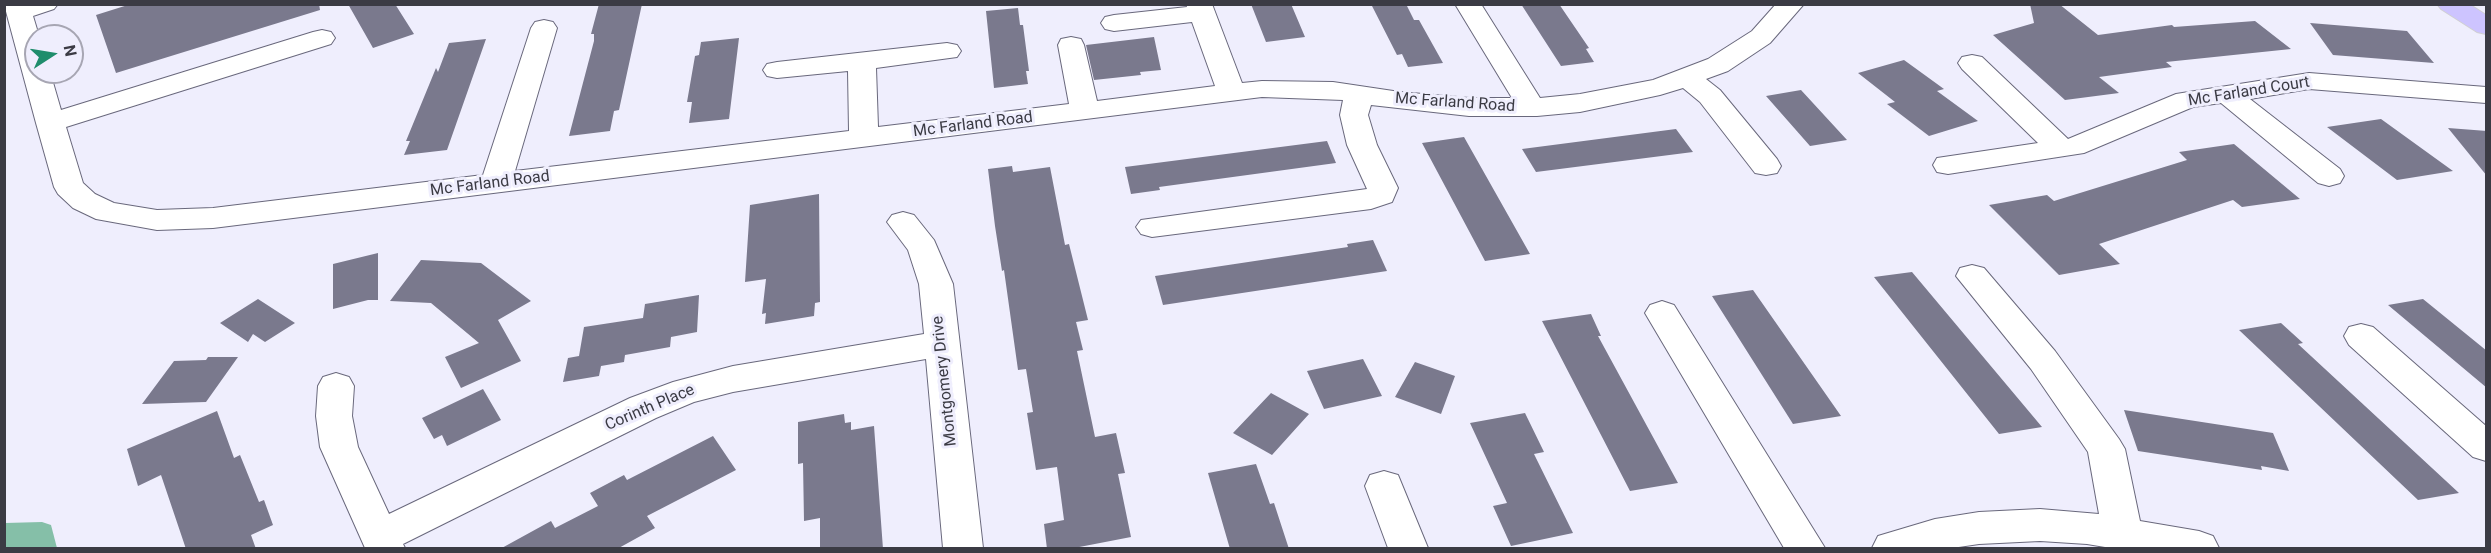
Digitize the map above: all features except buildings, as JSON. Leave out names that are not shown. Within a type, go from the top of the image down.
[{"type":"main road","points":[[2450,4],[2487,26]]},
{"type":"street","points":[[1468,4],[1531,107]]},
{"type":"street","name":"Mc Farland Road","points":[[26,7],[50,123],[69,187],[84,201],[108,212],[157,220],[213,218],[1231,92],[1286,88],[1333,90],[1446,106],[1531,107],[1580,103],[1622,96],[1687,78],[1718,65],[1745,49],[1776,24],[1791,4]]},
{"type":"street","points":[[1114,23],[1200,9],[1231,92]]},
{"type":"street","points":[[496,183],[544,28]]},
{"type":"street","points":[[50,123],[322,38]]},
{"type":"street","points":[[1071,45],[1085,111]]},
{"type":"street","points":[[777,70],[947,51]]},
{"type":"street","points":[[862,61],[864,138]]},
{"type":"street","points":[[1972,63],[2061,149]]},
{"type":"street","points":[[1687,78],[1710,96],[1766,166]]},
{"type":"street","name":"Mc Farland Court","points":[[1948,165],[2074,147],[2186,100],[2309,81],[2487,95]]},
{"type":"street","points":[[1152,227],[1371,199],[1381,195],[1383,188],[1362,145],[1354,115],[1359,94]]},
{"type":"street","points":[[2227,94],[2329,176]]},
{"type":"street","name":"Montgomery Drive","points":[[903,222],[923,248],[936,284],[963,549]]},
{"type":"street","points":[[1972,276],[2043,360],[2106,449],[2123,535]]},
{"type":"street","points":[[1662,313],[1805,549]]},
{"type":"street","points":[[2361,336],[2487,447]]},
{"type":"street","name":"Corinth Place","points":[[382,543],[643,408],[686,391],[727,380],[941,344]]},
{"type":"street","points":[[336,386],[334,416],[339,447],[382,543]]},
{"type":"street","points":[[1384,486],[1408,549]]},
{"type":"street","points":[[1892,549],[1935,535],[2009,525],[2072,526],[2199,549]]},
{"type":"shaded area","points":[[42,522],[51,525],[57,548],[5,548],[5,523]]}]
